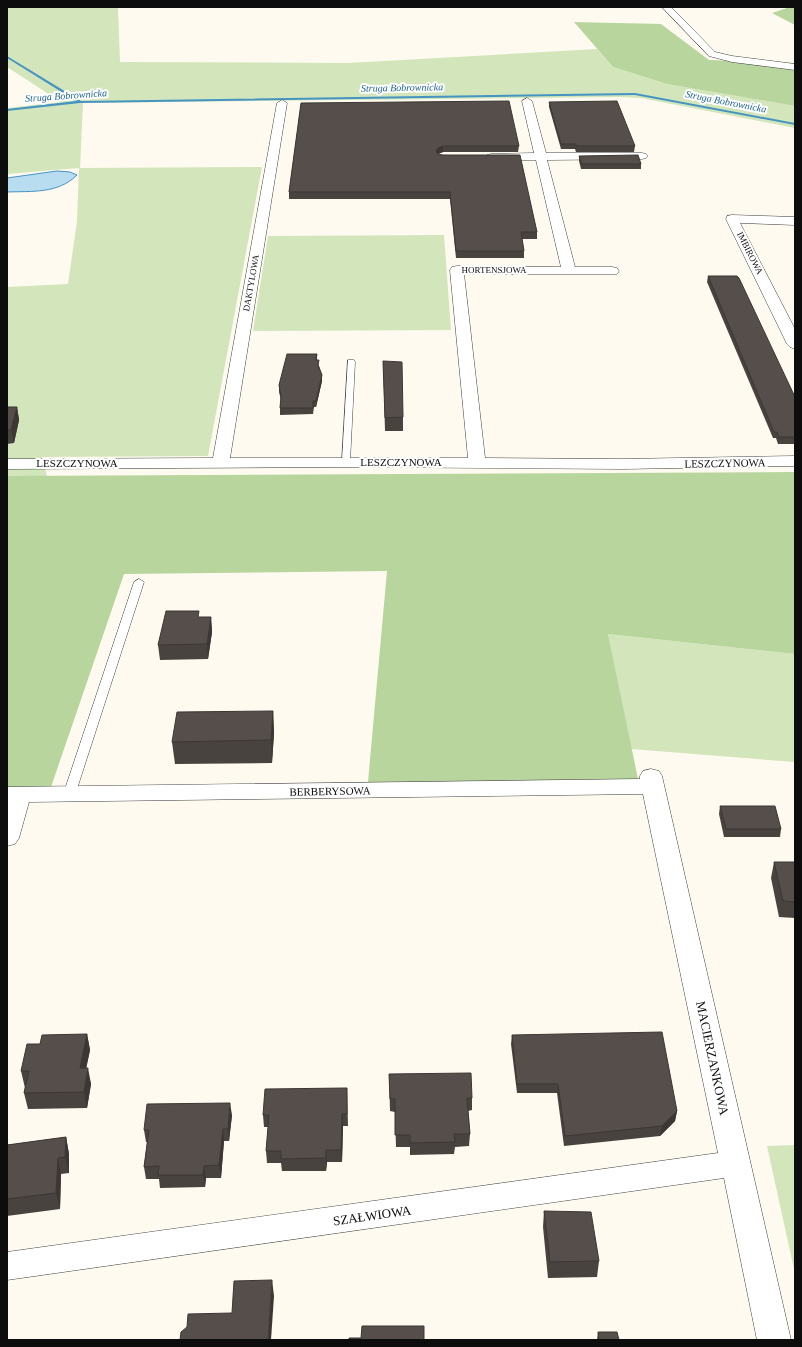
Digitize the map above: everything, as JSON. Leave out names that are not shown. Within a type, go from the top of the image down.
[{"type":"street","points":[[666,7],[712,54],[720,57],[795,67]]},
{"type":"street","points":[[746,61],[795,62]]},
{"type":"street","points":[[527,101],[569,271]]},
{"type":"street","name":"DAKTYLOWA","points":[[221,463],[282,104]]},
{"type":"street","points":[[481,157],[642,156]]},
{"type":"street","name":"IMBIROWA","points":[[795,221],[732,219],[795,344]]},
{"type":"street","name":"HORTENSJOWA","points":[[477,463],[457,270],[612,271]]},
{"type":"street","name":"LESZCZYNOWA","points":[[7,464],[346,462],[623,464],[795,462]]},
{"type":"street","name":"BERBERYSOWA","points":[[13,795],[69,795],[652,781]]},
{"type":"street","name":"MACIERZANKOWA","points":[[652,781],[774,1340]]},
{"type":"street","points":[[7,838],[13,795]]},
{"type":"street","name":"SZAŁWIOWA","points":[[7,1266],[736,1163]]},
{"type":"lane","points":[[346,462],[350,362]]},
{"type":"lane","points":[[69,795],[139,582]]},
{"type":"green space","points":[[7,7],[118,7],[120,62],[348,63],[597,49],[613,67],[667,84],[795,106],[795,128],[641,98],[621,97],[83,103],[80,168],[262,167],[208,456],[42,457],[47,476],[7,476],[7,287],[68,284],[77,221],[79,168],[7,174],[7,108],[61,102],[7,67]]},
{"type":"green space","points":[[790,7],[795,7],[795,25],[772,13]]},
{"type":"green space","points":[[574,22],[661,24],[709,60],[795,63],[795,106],[667,84],[613,67]]},
{"type":"green space","points":[[444,235],[451,330],[253,331],[268,236]]},
{"type":"green space","points":[[795,472],[795,654],[608,634],[638,779],[368,782],[387,571],[124,574],[51,787],[7,787],[7,476]]},
{"type":"green space","points":[[608,634],[795,654],[795,762],[631,749]]},
{"type":"green space","points":[[795,1145],[795,1274],[767,1146]]},
{"type":"water","points":[[57,171],[70,172],[77,175],[62,186],[35,191],[7,192],[7,178]]},
{"type":"building","points":[[509,101],[519,146],[443,146],[438,148],[436,151],[438,154],[443,155],[520,155],[537,232],[521,232],[524,251],[456,251],[450,192],[289,192],[301,103]]},
{"type":"building","points":[[617,101],[635,146],[576,146],[576,144],[561,144],[549,102]]},
{"type":"building","points":[[638,155],[641,164],[582,164],[579,156]]},
{"type":"building","points":[[708,276],[737,276],[739,278],[795,397],[795,437],[779,437],[777,432],[774,432]]},
{"type":"building","points":[[287,354],[317,354],[316,360],[319,360],[318,365],[322,375],[316,401],[313,401],[313,408],[280,408],[281,396],[279,385]]},
{"type":"building","points":[[383,361],[402,362],[403,417],[385,418]]},
{"type":"building","points":[[7,407],[17,407],[11,430],[7,430]]},
{"type":"building","points":[[166,611],[199,611],[198,617],[211,617],[207,644],[158,645]]},
{"type":"building","points":[[273,711],[271,740],[172,742],[177,712]]},
{"type":"building","points":[[720,806],[775,806],[781,829],[726,829]]},
{"type":"building","points":[[774,862],[795,862],[795,902],[783,901]]},
{"type":"building","points":[[662,1032],[677,1111],[662,1126],[565,1136],[558,1084],[517,1084],[512,1035]]},
{"type":"building","points":[[87,1034],[80,1068],[88,1068],[84,1092],[24,1093],[29,1071],[21,1071],[27,1044],[40,1044],[42,1035]]},
{"type":"building","points":[[471,1073],[472,1098],[467,1098],[470,1134],[454,1134],[455,1142],[410,1143],[410,1135],[395,1135],[395,1099],[390,1099],[389,1074]]},
{"type":"building","points":[[347,1088],[347,1114],[342,1114],[341,1150],[326,1150],[326,1158],[281,1159],[281,1151],[266,1151],[269,1115],[263,1115],[265,1089]]},
{"type":"building","points":[[230,1103],[228,1129],[223,1129],[219,1165],[204,1166],[203,1175],[158,1175],[159,1166],[144,1167],[149,1130],[144,1130],[147,1104]]},
{"type":"building","points":[[66,1137],[65,1157],[58,1158],[56,1193],[7,1199],[7,1145]]},
{"type":"building","points":[[544,1211],[591,1212],[599,1261],[550,1262]]},
{"type":"building","points":[[272,1280],[268,1340],[180,1340],[181,1332],[187,1327],[188,1314],[232,1313],[234,1281]]},
{"type":"building","points":[[362,1326],[424,1326],[424,1340],[349,1340],[349,1338],[361,1338]]},
{"type":"building","points":[[598,1332],[617,1332],[619,1340],[599,1340]]},
{"type":"waterway","points":[[7,57],[80,102]]},
{"type":"waterway","name":"Struga Bobrownicka","points":[[80,102],[635,94],[795,124]]},
{"type":"waterway","name":"Struga Bobrownicka","points":[[7,110],[80,102]]}]
